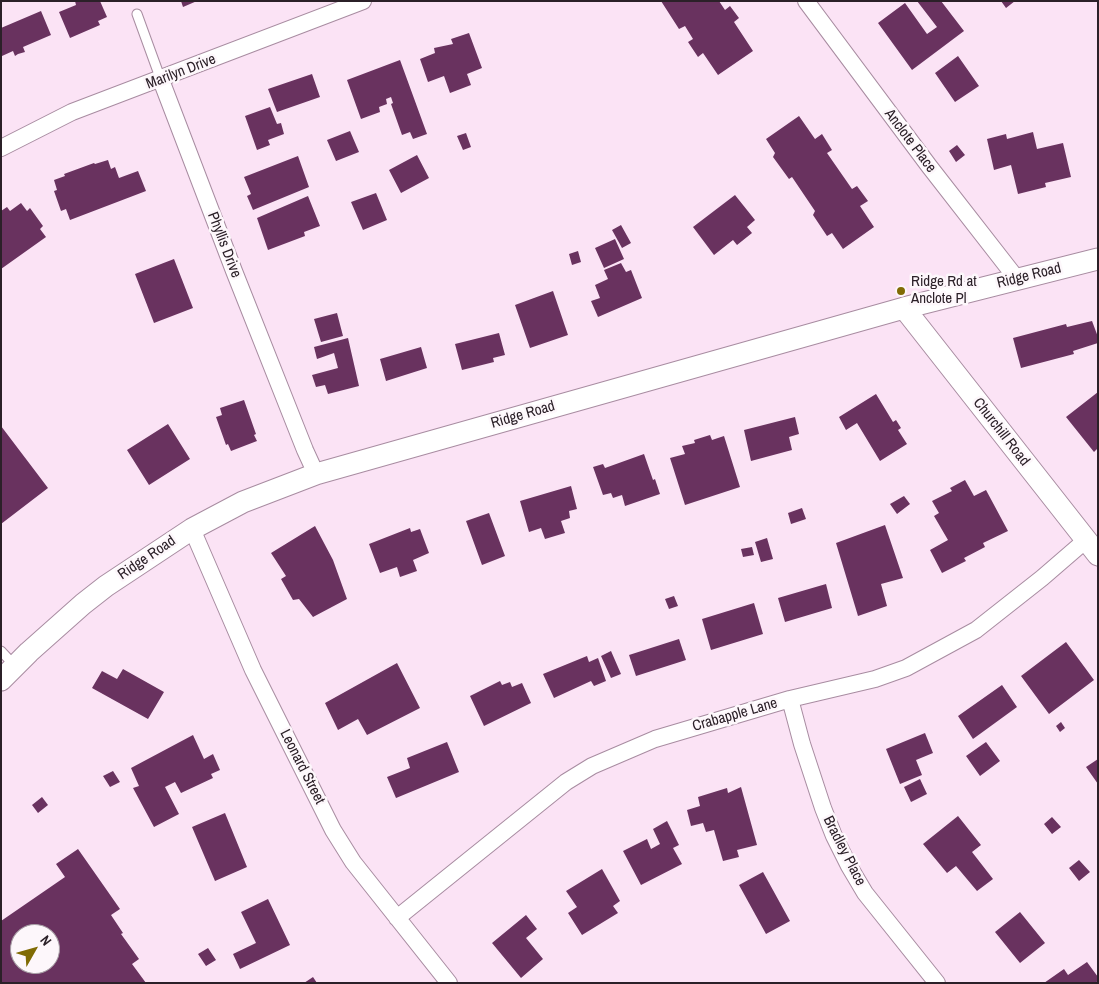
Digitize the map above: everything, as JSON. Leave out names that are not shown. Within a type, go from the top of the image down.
[{"type":"street","name":"Marilyn Drive","points":[[1,148],[72,112],[161,80],[363,1]]},
{"type":"street","name":"Anclote Place","points":[[806,1],[929,166],[1017,279]]},
{"type":"street","name":"Phyllis Drive","points":[[161,80],[304,450],[316,474]]},
{"type":"street","name":"Ridge Road","points":[[6,666],[87,600],[143,560],[192,529],[243,502],[316,474],[904,308],[1098,259]]},
{"type":"street","name":"Churchill Road","points":[[904,308],[1092,548]]},
{"type":"street","name":"Leonard Street","points":[[192,529],[253,670],[333,830],[353,862],[449,983]]},
{"type":"street","name":"Crabapple Lane","points":[[397,918],[566,782],[592,766],[655,739],[790,699],[875,679],[906,668],[976,630],[1042,578],[1092,548]]},
{"type":"street","name":"Bradley Place","points":[[790,699],[802,744],[823,808],[849,866],[865,893],[937,983]]},
{"type":"lane","name":"Phyllis Drive","points":[[138,14],[161,80]]},
{"type":"building","points":[[75,1],[100,1],[107,17],[98,21],[100,25],[70,38],[59,12],[76,5]]},
{"type":"building","points":[[181,1],[197,1],[183,7]]},
{"type":"building","points":[[661,1],[719,1],[725,10],[730,6],[739,18],[734,22],[753,51],[718,75],[703,53],[698,57],[688,42],[693,39],[685,26],[679,29]]},
{"type":"building","points":[[917,1],[941,1],[964,31],[912,70],[878,23],[905,3],[927,34],[937,27]]},
{"type":"building","points":[[1001,1],[1015,1],[1006,8]]},
{"type":"building","points":[[41,11],[51,35],[23,47],[25,52],[15,56],[13,51],[2,56],[1,28]]},
{"type":"building","points":[[469,33],[482,68],[467,74],[471,85],[450,93],[444,76],[428,82],[420,59],[435,53],[434,48],[453,44],[451,39]]},
{"type":"building","points":[[958,56],[979,86],[955,102],[935,73]]},
{"type":"building","points":[[400,60],[427,134],[413,139],[410,132],[402,135],[391,104],[393,103],[391,97],[386,99],[387,104],[379,107],[380,112],[361,119],[347,80]]},
{"type":"building","points":[[312,74],[320,97],[277,112],[268,89]]},
{"type":"building","points":[[270,107],[277,124],[281,123],[284,134],[268,140],[270,145],[257,150],[245,116]]},
{"type":"building","points":[[799,116],[815,139],[822,134],[832,150],[827,153],[852,189],[857,186],[868,201],[860,206],[874,227],[843,249],[832,233],[827,236],[813,215],[815,211],[792,177],[789,179],[773,157],[775,153],[766,139]]},
{"type":"building","points":[[350,131],[359,152],[336,161],[327,140]]},
{"type":"building","points":[[1033,132],[1037,149],[1063,143],[1071,177],[1045,183],[1046,187],[1018,194],[1011,165],[994,170],[987,139],[1006,134],[1007,139]]},
{"type":"building","points":[[466,133],[471,147],[463,150],[457,136]]},
{"type":"building","points":[[957,145],[965,155],[956,162],[949,151]]},
{"type":"building","points":[[417,155],[429,178],[401,193],[389,170]]},
{"type":"building","points":[[298,156],[309,187],[253,210],[247,196],[251,194],[244,177]]},
{"type":"building","points":[[108,160],[111,169],[115,167],[119,178],[138,171],[146,191],[70,220],[66,209],[61,211],[54,191],[57,190],[54,180],[65,176],[64,174]]},
{"type":"building","points":[[376,193],[387,220],[363,230],[351,202]]},
{"type":"building","points":[[735,195],[755,220],[747,227],[752,233],[737,245],[733,240],[714,255],[693,227]]},
{"type":"building","points":[[308,196],[320,226],[304,232],[305,236],[268,250],[257,218]]},
{"type":"building","points":[[21,203],[27,211],[30,208],[43,226],[40,229],[46,237],[1,269],[1,211],[7,207],[10,211]]},
{"type":"building","points":[[621,225],[631,243],[622,248],[612,230]]},
{"type":"building","points":[[615,239],[624,259],[604,268],[595,248]]},
{"type":"building","points":[[578,251],[581,262],[572,265],[569,254]]},
{"type":"building","points":[[174,259],[193,308],[154,323],[135,274]]},
{"type":"building","points":[[621,263],[626,272],[631,270],[642,298],[598,317],[591,301],[600,298],[595,285],[608,279],[604,270]]},
{"type":"building","points":[[553,291],[568,335],[530,348],[515,305]]},
{"type":"building","points":[[337,313],[343,336],[321,342],[314,319]]},
{"type":"building","points":[[1092,321],[1098,337],[1098,343],[1073,351],[1074,354],[1021,368],[1013,338],[1066,324],[1067,327]]},
{"type":"building","points":[[499,333],[505,355],[493,358],[494,362],[462,370],[455,344]]},
{"type":"building","points":[[348,338],[359,386],[328,394],[325,385],[316,387],[312,375],[338,368],[334,353],[317,359],[314,347]]},
{"type":"building","points":[[421,347],[427,368],[386,381],[380,359]]},
{"type":"building","points":[[1098,392],[1098,448],[1094,452],[1066,417]]},
{"type":"building","points":[[876,394],[893,422],[896,420],[901,428],[898,430],[907,444],[880,461],[857,423],[846,430],[839,417]]},
{"type":"building","points":[[244,400],[257,441],[231,451],[228,444],[226,445],[216,417],[222,415],[220,408]]},
{"type":"building","points":[[795,417],[799,434],[789,437],[792,450],[751,461],[744,430]]},
{"type":"building","points":[[168,424],[190,459],[149,485],[127,450]]},
{"type":"building","points":[[1,426],[48,488],[1,524]]},
{"type":"building","points":[[710,435],[712,440],[724,436],[740,487],[685,505],[670,458],[685,454],[682,446],[695,443],[694,440]]},
{"type":"building","points":[[644,454],[660,494],[625,506],[622,495],[613,498],[611,493],[603,495],[593,467],[603,464],[605,468]]},
{"type":"building","points":[[965,480],[974,496],[986,490],[1008,531],[983,543],[985,547],[964,558],[966,561],[942,573],[930,550],[948,540],[934,516],[939,513],[932,501],[952,491],[950,488]]},
{"type":"building","points":[[571,486],[577,509],[569,511],[570,518],[561,521],[565,533],[545,539],[541,528],[529,532],[520,501]]},
{"type":"building","points":[[904,496],[910,504],[897,514],[890,504]]},
{"type":"building","points":[[802,508],[806,519],[791,524],[788,513]]},
{"type":"building","points":[[489,513],[505,556],[482,565],[466,521]]},
{"type":"building","points":[[885,525],[903,578],[881,584],[887,606],[858,616],[836,543]]},
{"type":"building","points":[[315,526],[333,560],[347,599],[313,617],[299,599],[293,600],[281,579],[286,576],[271,553]]},
{"type":"building","points":[[410,528],[411,532],[420,529],[429,553],[413,560],[417,571],[400,577],[397,567],[380,573],[369,544]]},
{"type":"building","points":[[767,538],[773,559],[761,562],[755,542]]},
{"type":"building","points":[[752,547],[754,555],[743,557],[741,549]]},
{"type":"building","points":[[826,584],[832,608],[785,622],[778,598]]},
{"type":"building","points":[[674,596],[678,606],[669,609],[665,599]]},
{"type":"building","points":[[754,603],[763,634],[711,650],[702,619]]},
{"type":"building","points":[[679,639],[686,660],[636,676],[629,655]]},
{"type":"building","points":[[1066,642],[1094,680],[1049,714],[1021,676]]},
{"type":"building","points":[[611,651],[621,674],[611,678],[601,656]]},
{"type":"building","points":[[587,656],[589,662],[598,658],[606,681],[594,686],[591,681],[554,698],[543,674]]},
{"type":"building","points":[[397,663],[420,708],[367,735],[358,719],[338,730],[325,703]]},
{"type":"building","points":[[123,669],[164,692],[148,719],[92,688],[102,671],[117,679]]},
{"type":"building","points":[[500,681],[502,685],[510,682],[512,687],[522,683],[531,703],[484,726],[470,696]]},
{"type":"building","points":[[1002,685],[1017,707],[973,739],[958,716]]},
{"type":"building","points":[[1061,722],[1065,728],[1060,732],[1056,726]]},
{"type":"building","points":[[925,733],[933,753],[916,760],[922,775],[900,784],[886,749]]},
{"type":"building","points":[[193,735],[204,759],[213,754],[220,770],[211,774],[213,778],[181,793],[175,782],[165,787],[179,814],[154,827],[133,788],[139,786],[131,768]]},
{"type":"building","points":[[447,742],[459,772],[396,798],[387,777],[410,768],[407,758]]},
{"type":"building","points":[[986,742],[1000,761],[980,776],[966,756]]},
{"type":"building","points":[[1098,759],[1098,784],[1086,767]]},
{"type":"building","points":[[113,771],[120,782],[110,787],[103,776]]},
{"type":"building","points":[[920,779],[927,794],[911,802],[904,787]]},
{"type":"building","points":[[741,787],[757,845],[737,850],[739,857],[723,861],[714,830],[706,832],[703,823],[691,826],[687,810],[700,806],[698,797],[727,788],[728,793]]},
{"type":"building","points":[[42,797],[48,805],[38,813],[32,805]]},
{"type":"building","points":[[225,813],[247,867],[215,881],[192,827]]},
{"type":"building","points":[[958,816],[981,845],[972,852],[993,879],[977,891],[956,866],[947,873],[923,844]]},
{"type":"building","points":[[1052,817],[1061,827],[1052,834],[1044,824]]},
{"type":"building","points":[[667,821],[679,845],[673,848],[682,864],[641,885],[623,851],[647,839],[651,849],[660,844],[653,829]]},
{"type":"building","points":[[78,849],[120,909],[111,915],[123,933],[121,934],[139,959],[132,964],[146,983],[1,983],[1,921],[65,877],[56,864]]},
{"type":"building","points":[[1079,860],[1090,872],[1079,881],[1069,868]]},
{"type":"building","points":[[602,869],[620,901],[613,906],[618,913],[582,935],[568,913],[577,907],[566,891]]},
{"type":"building","points":[[763,872],[790,921],[766,934],[739,885]]},
{"type":"building","points":[[268,899],[290,945],[240,969],[233,954],[256,943],[241,912]]},
{"type":"building","points":[[1020,912],[1045,943],[1020,963],[995,932]]},
{"type":"building","points":[[526,915],[537,929],[526,938],[543,959],[521,978],[492,943]]},
{"type":"building","points":[[208,948],[216,960],[206,966],[198,954]]},
{"type":"building","points":[[1087,962],[1098,977],[1098,981],[1095,983],[1044,983],[1064,969],[1068,975]]},
{"type":"building","points":[[313,977],[317,983],[304,983]]},
{"type":"place","name":"Ridge Rd at Anclote Pl","points":[[901,291]]}]
